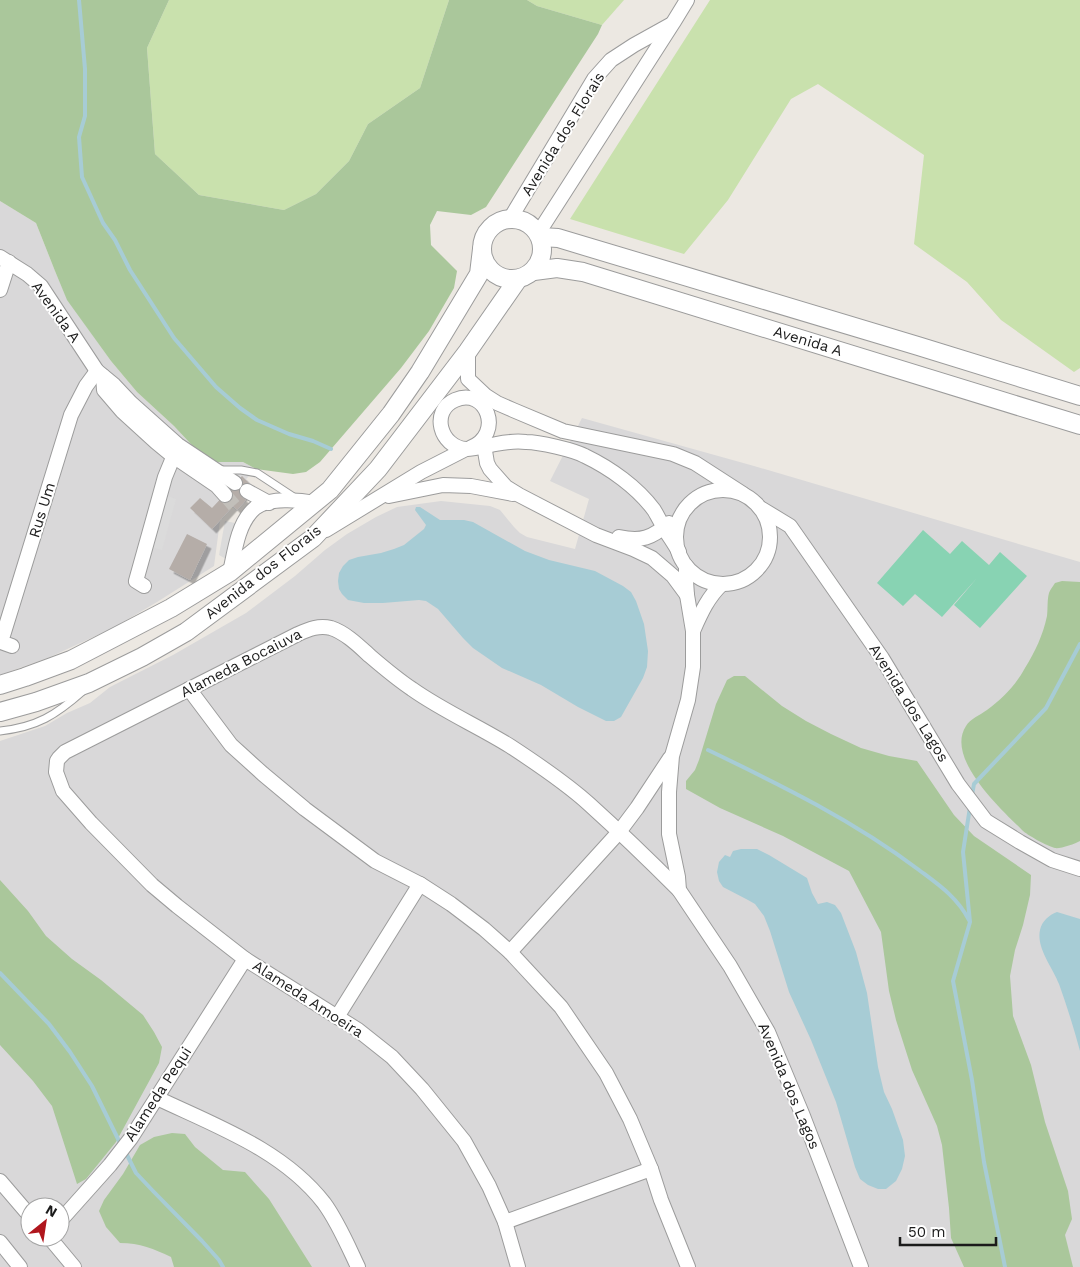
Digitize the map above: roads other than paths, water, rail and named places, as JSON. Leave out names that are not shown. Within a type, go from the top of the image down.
[{"type":"street","name":"Avenida dos Florais","points":[[0,712],[36,702],[97,679],[142,657],[186,632],[313,538],[378,469],[468,351],[518,279],[534,271],[542,255],[540,234],[687,0]]},
{"type":"street","name":"Avenida dos Florais","points":[[0,685],[71,660],[171,608],[230,572],[330,490],[391,414],[420,372],[479,274],[483,240],[487,232],[493,225],[510,219],[594,79],[611,60],[673,23]]},
{"type":"street","points":[[510,219],[528,223],[540,234]]},
{"type":"street","name":"Avenida A","points":[[540,234],[909,343],[1080,396]]},
{"type":"street","points":[[482,249],[483,258],[493,273],[509,280],[518,279]]},
{"type":"street","points":[[0,290],[4,260]]},
{"type":"street","name":"Avenida A","points":[[4,260],[27,274],[41,286],[104,377],[104,390],[114,403],[156,442],[176,450]]},
{"type":"street","name":"Avenida A","points":[[534,271],[556,268],[584,272],[1080,425]]},
{"type":"street","points":[[468,351],[468,379],[473,394],[489,416],[489,428],[484,443],[487,463],[501,482],[519,495],[596,535],[652,558],[673,576],[687,595]]},
{"type":"street","points":[[104,377],[131,402],[176,450],[228,484],[269,503]]},
{"type":"street","name":"Rus Um","points":[[12,646],[1,642],[70,415],[86,386],[104,377]]},
{"type":"street","name":"Avenida dos Lagos","points":[[468,379],[486,396],[497,403],[563,431],[673,454],[695,463],[790,526],[882,658],[958,784],[986,820],[1052,860],[1080,869]]},
{"type":"street","points":[[468,449],[454,445],[442,432],[440,419],[444,408],[454,400],[466,398],[497,403]]},
{"type":"street","points":[[554,447],[563,431]]},
{"type":"street","points":[[313,538],[421,472],[468,449],[484,443],[529,442],[584,455],[627,483],[654,510],[679,552]]},
{"type":"street","points":[[144,586],[136,581],[165,477],[176,450]]},
{"type":"street","points":[[471,486],[480,481],[484,475],[487,463]]},
{"type":"street","points":[[351,515],[394,495],[443,485],[471,486],[519,495]]},
{"type":"street","points":[[596,535],[637,540],[651,537],[683,512],[695,499],[710,492],[727,490],[743,494]]},
{"type":"street","points":[[230,572],[242,514],[269,503],[297,500],[316,503]]},
{"type":"street","points":[[722,584],[738,582],[752,574],[767,556],[770,548],[771,532],[762,509]]},
{"type":"street","name":"Avenida dos Lagos","points":[[683,512],[679,519],[676,536],[679,552],[686,566],[699,577],[722,584]]},
{"type":"street","name":"Avenida dos Lagos","points":[[679,890],[669,834],[669,792],[672,756],[688,700],[693,667],[693,631],[687,595],[686,566]]},
{"type":"street","name":"Avenida dos Lagos","points":[[693,631],[703,608],[722,584]]},
{"type":"street","points":[[171,608],[186,632]]},
{"type":"street","name":"Alameda Bocaiuva","points":[[56,765],[59,758],[65,752],[298,634],[319,627],[330,628],[348,638],[411,688],[436,705],[509,746],[559,781],[588,802],[619,832]]},
{"type":"street","points":[[189,689],[232,745],[270,780],[305,809],[375,861],[420,884],[484,929],[510,952],[561,1006],[606,1073],[630,1119],[688,1267]]},
{"type":"street","points":[[510,952],[619,832],[672,756]]},
{"type":"street","name":"Alameda Amoeira","points":[[56,765],[56,772],[63,791],[91,823],[152,885],[245,959],[358,1030],[392,1057],[422,1089],[464,1141],[489,1186],[505,1222],[518,1267]]},
{"type":"street","name":"Avenida dos Lagos","points":[[619,832],[679,890],[730,966],[768,1032],[803,1116],[861,1267]]},
{"type":"street","points":[[337,1018],[420,884]]},
{"type":"street","name":"Alameda Pequi","points":[[70,1210],[131,1138],[245,959]]},
{"type":"street","points":[[157,1098],[236,1135],[278,1159],[306,1182],[324,1203],[341,1231],[358,1267]]},
{"type":"street","points":[[505,1222],[651,1169]]},
{"type":"street","points":[[0,1181],[20,1204]]},
{"type":"street","points":[[0,1242],[20,1267]]},
{"type":"street","points":[[57,1247],[74,1267]]},
{"type":"lane","points":[[228,484],[241,470],[257,473],[297,500]]},
{"type":"lane","points":[[0,731],[15,729],[46,719],[64,708],[97,679]]},
{"type":"water","points":[[416,507],[420,507],[440,520],[473,522],[525,551],[549,560],[595,571],[631,592],[644,624],[648,651],[647,667],[643,678],[621,717],[614,721],[606,721],[541,685],[502,668],[473,648],[438,609],[426,601],[364,603],[348,600],[342,594],[339,589],[339,573],[349,560],[381,553],[404,545],[424,529],[426,525],[415,510]]},
{"type":"water","points":[[757,849],[807,878],[818,904],[827,902],[835,905],[841,913],[856,952],[867,993],[878,1067],[884,1092],[903,1140],[905,1156],[902,1169],[896,1181],[886,1189],[878,1189],[860,1179],[836,1102],[789,992],[764,916],[755,904],[723,887],[719,881],[717,872],[719,862],[725,855],[730,857],[733,851]]},
{"type":"water","points":[[1057,912],[1080,919],[1080,1051],[1059,984],[1040,944],[1039,937],[1042,924]]},
{"type":"waterway","points":[[79,0],[85,69],[85,116],[79,137],[82,177],[103,223],[115,240],[130,270],[174,338],[216,387],[257,420],[331,449]]},
{"type":"waterway","points":[[972,795],[974,784],[1046,708],[1080,644]]},
{"type":"waterway","points":[[708,750],[790,790],[894,852],[940,886],[959,905],[969,920]]},
{"type":"waterway","points":[[970,807],[963,852],[970,922],[953,981],[972,1080],[984,1162],[1005,1267]]},
{"type":"waterway","points":[[0,973],[49,1024],[70,1052],[92,1086],[121,1145]]},
{"type":"waterway","points":[[125,1151],[136,1173],[202,1241],[223,1267]]},
{"type":"tunnel","points":[[225,495],[238,510]]}]
